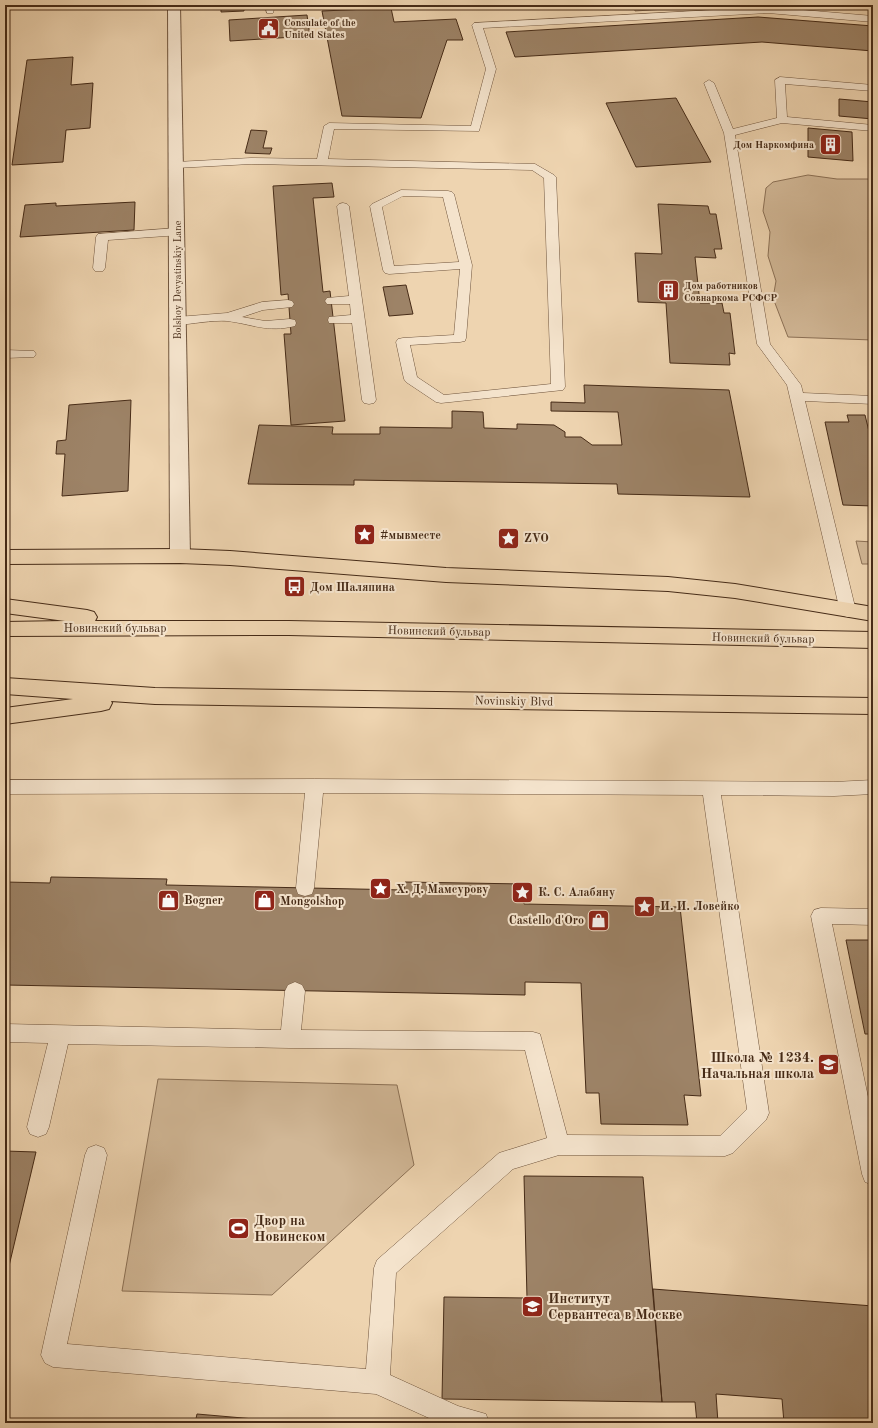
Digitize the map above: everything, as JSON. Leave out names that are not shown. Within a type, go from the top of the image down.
[{"type":"main road","points":[[5,557],[180,556],[292,562],[446,575],[668,584],[735,591],[873,614]]},
{"type":"main road","points":[[5,606],[160,628]]},
{"type":"main road","name":"Новинский бульвар","points":[[5,629],[289,628],[873,640]]},
{"type":"main road","points":[[5,686],[155,696]]},
{"type":"main road","points":[[5,716],[155,696]]},
{"type":"main road","name":"Novinskiy Blvd","points":[[155,696],[873,706]]},
{"type":"street","name":"Bolshoy Devyatinskiy Lane","points":[[174,5],[180,556]]},
{"type":"lane","points":[[322,162],[329,126],[474,129],[491,69],[477,25],[768,10],[873,18]]},
{"type":"lane","points":[[782,120],[780,80],[873,88]]},
{"type":"lane","points":[[709,83],[730,133],[764,344],[794,385],[798,397],[848,611]]},
{"type":"lane","points":[[730,133],[782,120],[873,128]]},
{"type":"lane","points":[[176,165],[251,160],[535,167],[550,177],[558,387],[441,399],[411,379],[403,342],[460,338],[466,265],[448,194],[401,193],[376,206],[389,270],[466,265]]},
{"type":"lane","points":[[342,206],[369,400]]},
{"type":"lane","points":[[100,268],[102,237],[176,232]]},
{"type":"lane","points":[[331,301],[356,300]]},
{"type":"lane","points":[[178,321],[228,317],[262,306],[288,304]]},
{"type":"lane","points":[[228,317],[265,325],[290,323]]},
{"type":"lane","points":[[334,320],[358,319]]},
{"type":"lane","points":[[5,354],[29,354]]},
{"type":"lane","points":[[798,397],[873,400]]},
{"type":"lane","points":[[5,787],[315,786],[834,789],[873,787]]},
{"type":"lane","points":[[305,888],[315,786]]},
{"type":"lane","points":[[377,1382],[385,1268],[507,1160],[559,1145],[725,1146],[758,1112],[711,788]]},
{"type":"lane","points":[[873,917],[821,916],[873,1174]]},
{"type":"lane","points":[[290,1039],[295,990]]},
{"type":"lane","points":[[5,1033],[290,1039],[533,1041],[559,1145]]},
{"type":"lane","points":[[38,1127],[60,1034]]},
{"type":"lane","points":[[96,1155],[54,1355],[377,1382],[457,1418],[477,1423]]},
{"type":"shaded area","points":[[634,5],[679,5],[680,8],[635,11]]},
{"type":"shaded area","points":[[808,175],[837,179],[873,179],[873,340],[788,337],[773,298],[776,281],[768,256],[770,232],[763,211],[766,188],[773,182]]},
{"type":"shaded area","points":[[856,541],[873,542],[873,564],[862,564]]},
{"type":"shaded area","name":"Двор на Новинском","points":[[158,1079],[397,1085],[414,1165],[272,1295],[122,1291]]},
{"type":"building","points":[[221,5],[244,5],[244,11],[221,12]]},
{"type":"building","points":[[391,8],[394,22],[456,19],[463,40],[447,40],[421,118],[342,116],[322,11]]},
{"type":"building","name":"Consulate of the United States","points":[[307,15],[310,36],[230,41],[229,20]]},
{"type":"building","points":[[758,17],[873,26],[873,51],[762,42],[515,57],[506,32]]},
{"type":"building","points":[[73,57],[71,85],[93,83],[90,128],[66,130],[63,162],[12,165],[27,60]]},
{"type":"building","points":[[676,98],[711,162],[636,167],[606,103]]},
{"type":"building","points":[[839,99],[873,102],[873,119],[839,116]]},
{"type":"building","name":"Дом Наркомфина","points":[[808,128],[852,132],[853,161],[808,157]]},
{"type":"building","points":[[251,130],[267,131],[263,148],[272,148],[270,154],[245,153]]},
{"type":"building","points":[[332,183],[334,197],[313,198],[323,292],[330,291],[345,421],[291,425],[284,334],[291,334],[288,294],[281,295],[273,186]]},
{"type":"building","points":[[135,202],[134,230],[20,237],[25,205],[56,203],[56,206]]},
{"type":"building","name":"Дом работников Совнаркома РСФСР","points":[[658,204],[708,206],[710,214],[716,214],[722,249],[714,249],[716,258],[695,257],[700,303],[722,303],[724,313],[730,313],[735,354],[729,353],[730,365],[670,363],[666,303],[638,302],[635,253],[662,254]]},
{"type":"building","points":[[406,285],[413,314],[389,316],[383,287]]},
{"type":"building","points":[[584,385],[729,390],[750,497],[618,494],[617,484],[354,480],[354,485],[248,484],[259,425],[333,427],[332,434],[380,434],[380,427],[452,428],[452,411],[483,412],[484,428],[517,429],[517,424],[554,425],[565,432],[565,437],[581,437],[592,445],[622,445],[618,412],[551,411],[551,402],[585,403]]},
{"type":"building","points":[[131,400],[128,491],[62,496],[65,454],[56,454],[57,441],[66,440],[69,405]]},
{"type":"building","points":[[847,415],[865,415],[873,448],[873,506],[843,505],[825,422],[849,422]]},
{"type":"building","points":[[51,877],[167,879],[166,885],[404,890],[405,882],[523,884],[524,904],[680,907],[701,1096],[684,1095],[688,1125],[601,1124],[599,1093],[586,1093],[581,983],[525,982],[525,995],[5,985],[5,882],[50,883]]},
{"type":"building","points":[[846,940],[873,940],[873,1034],[865,1034]]},
{"type":"building","points":[[5,1151],[36,1152],[5,1283]]},
{"type":"building","points":[[524,1176],[643,1177],[662,1402],[442,1399],[444,1297],[527,1298]]},
{"type":"building","points":[[653,1289],[873,1306],[873,1423],[784,1423],[782,1399],[716,1394],[718,1423],[697,1423],[695,1402],[662,1402]]},
{"type":"building","points":[[197,1414],[300,1423],[195,1423]]},
{"type":"place","name":"Consulate of the United States","points":[[269,28]]},
{"type":"place","name":"Дом Наркомфина","points":[[830,144]]},
{"type":"place","name":"Дом работников Совнаркома РСФСР","points":[[668,291]]},
{"type":"place","name":"#мывместе","points":[[364,535]]},
{"type":"place","name":"ZVO","points":[[509,538]]},
{"type":"place","name":"Дом Шаляпина","points":[[295,587]]},
{"type":"place","name":"Х. Д. Мамсурову","points":[[381,889]]},
{"type":"place","name":"К. С. Алабяну","points":[[523,892]]},
{"type":"place","name":"Bogner","points":[[168,900]]},
{"type":"place","name":"Mongolshop","points":[[265,901]]},
{"type":"place","name":"И. И. Ловейко","points":[[645,906]]},
{"type":"place","name":"Castello d'Oro","points":[[599,920]]},
{"type":"place","name":"Школа № 1234. Начальная школа","points":[[829,1065]]},
{"type":"place","name":"Двор на Новинском","points":[[239,1228]]},
{"type":"place","name":"Институт Сервантеса в Москве","points":[[533,1306]]}]
